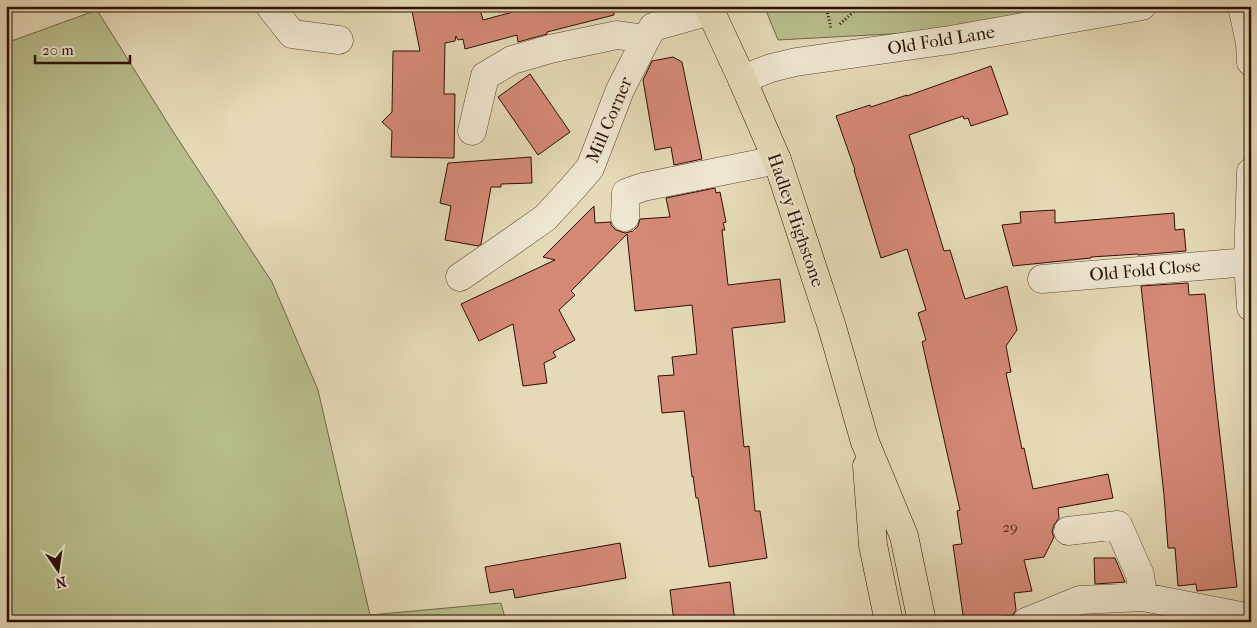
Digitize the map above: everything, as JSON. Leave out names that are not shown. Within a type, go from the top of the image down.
[{"type":"main road","name":"Hadley Highstone","points":[[709,9],[777,160],[832,327],[865,442],[904,536],[922,622]]},
{"type":"main road","name":"Hadley Highstone","points":[[865,442],[873,545],[889,622]]},
{"type":"street","points":[[270,6],[292,34],[339,40]]},
{"type":"street","name":"Old Fold Lane","points":[[742,80],[771,68],[796,62],[950,40],[1142,6]]},
{"type":"street","points":[[1242,6],[1250,42],[1251,62]]},
{"type":"street","name":"Mill Corner","points":[[460,277],[545,218],[590,168],[620,90],[653,27],[709,9]]},
{"type":"street","points":[[472,131],[485,76],[512,60],[550,49],[617,35],[646,39]]},
{"type":"street","points":[[625,216],[626,193],[643,187],[777,160]]},
{"type":"street","points":[[1251,172],[1248,262],[1251,307]]},
{"type":"street","name":"Old Fold Close","points":[[1042,279],[1248,262]]},
{"type":"street","points":[[1068,531],[1118,525],[1140,575],[1143,597]]},
{"type":"street","points":[[1026,622],[1080,600],[1143,597],[1251,618]]},
{"type":"path","points":[[826,6],[832,31]]},
{"type":"green space","points":[[765,6],[1082,6],[982,29],[778,40]]},
{"type":"green space","points":[[97,10],[172,130],[272,282],[318,390],[370,615],[501,603],[506,622],[6,622],[6,43]]},
{"type":"building","points":[[411,6],[479,6],[483,20],[535,6],[613,6],[614,15],[547,32],[547,34],[518,42],[517,35],[465,49],[463,39],[458,40],[456,36],[455,41],[445,43],[444,94],[455,94],[454,158],[391,157],[392,131],[382,122],[392,112],[393,51],[420,51]]},
{"type":"building","points":[[673,57],[682,62],[702,159],[674,165],[671,147],[655,150],[643,80],[652,61]]},
{"type":"building","points":[[991,66],[1008,114],[971,126],[968,118],[964,119],[963,116],[909,135],[944,251],[950,250],[965,299],[1007,286],[1017,330],[1006,346],[1011,372],[1006,373],[1022,449],[1024,448],[1033,489],[1108,474],[1113,498],[1058,508],[1059,518],[1052,532],[1054,537],[1044,557],[1024,560],[1032,591],[1014,593],[1016,610],[1013,615],[964,622],[953,545],[962,544],[957,511],[960,510],[922,342],[926,340],[918,313],[926,310],[907,249],[881,258],[855,170],[836,116],[907,96]]},
{"type":"building","points":[[530,74],[570,132],[538,155],[498,97]]},
{"type":"building","points":[[531,157],[532,183],[501,184],[501,187],[491,187],[481,244],[478,246],[445,240],[451,206],[440,203],[448,163]]},
{"type":"building","points":[[715,188],[716,193],[720,192],[726,222],[723,223],[725,230],[722,230],[728,285],[780,279],[785,322],[732,328],[744,447],[749,446],[755,511],[760,511],[767,558],[709,567],[698,498],[696,498],[692,477],[684,411],[662,413],[658,376],[674,375],[672,357],[697,354],[692,305],[635,311],[627,234],[571,291],[575,295],[559,310],[575,340],[553,352],[556,357],[544,363],[547,383],[523,386],[513,324],[479,341],[461,304],[555,260],[543,257],[594,206],[595,223],[611,222],[611,225],[616,230],[625,233],[633,231],[638,226],[640,219],[670,217],[666,198]]},
{"type":"building","points":[[1055,210],[1055,223],[1174,213],[1175,230],[1184,229],[1186,251],[1091,257],[1013,266],[1002,225],[1021,223],[1020,212]]},
{"type":"building","points":[[1188,283],[1189,295],[1205,294],[1237,587],[1197,591],[1196,584],[1178,586],[1175,548],[1168,548],[1141,286]]},
{"type":"building","points":[[620,543],[626,578],[515,598],[513,589],[490,593],[485,567]]},
{"type":"building","points":[[1094,558],[1115,558],[1125,582],[1095,584]]},
{"type":"building","points":[[730,582],[735,622],[674,622],[670,590]]}]
